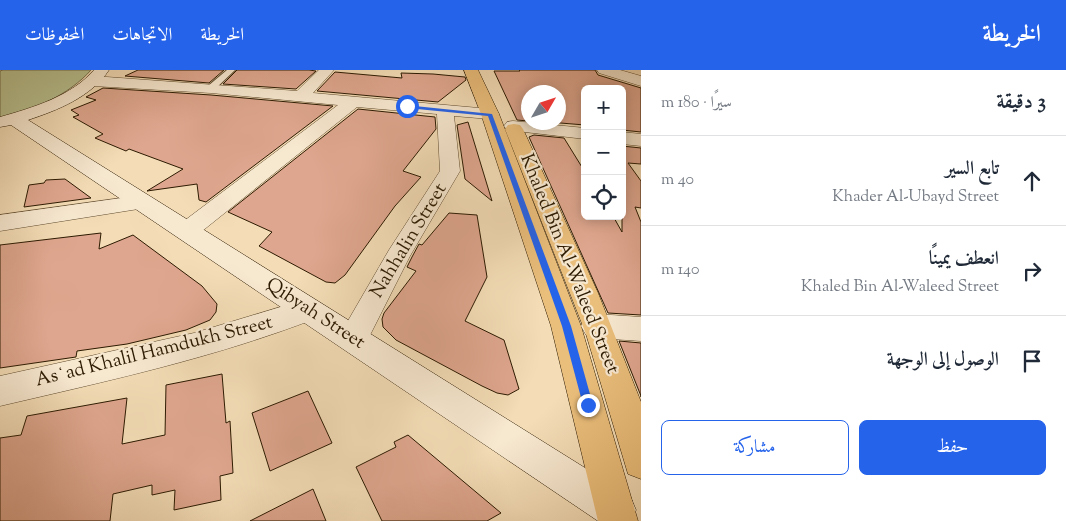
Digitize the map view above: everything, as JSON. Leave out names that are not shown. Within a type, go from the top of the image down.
[{"type":"main road","name":"Khaled Bin Al-Waleed Street","points":[[471,70],[501,120],[596,326],[631,420],[641,461]]},
{"type":"main road","name":"Khaled Bin Al-Waleed Street","points":[[486,70],[566,326],[617,516]]},
{"type":"street","points":[[301,96],[327,70]]},
{"type":"street","points":[[604,70],[641,81]]},
{"type":"street","points":[[7,120],[55,102],[98,75],[211,88],[445,110],[581,133]]},
{"type":"street","points":[[188,230],[352,102]]},
{"type":"street","name":"Nahhalin Street","points":[[352,338],[398,256],[450,171],[445,110]]},
{"type":"street","name":"Qibyah Street","points":[[7,120],[188,230],[617,516]]},
{"type":"street","points":[[626,138],[641,140]]},
{"type":"street","points":[[0,223],[143,202]]},
{"type":"street","name":"Asʻad Khalil Hamdukh Street","points":[[0,391],[262,328],[307,310]]},
{"type":"street","points":[[596,326],[641,329]]},
{"type":"lane","points":[[211,88],[231,70]]},
{"type":"green space","points":[[91,70],[72,87],[49,101],[25,111],[0,118],[0,71]]},
{"type":"building","points":[[138,70],[224,70],[209,83],[125,76]]},
{"type":"building","points":[[237,70],[316,71],[296,89],[223,84]]},
{"type":"building","points":[[595,70],[598,75],[641,88],[641,132],[626,130],[626,85],[581,85],[581,125],[566,123],[566,85],[521,85],[521,120],[517,120],[494,71]]},
{"type":"building","points":[[335,72],[402,78],[401,73],[433,74],[465,77],[466,80],[438,102],[317,91]]},
{"type":"building","points":[[103,88],[333,106],[206,202],[199,200],[197,184],[147,191],[183,169],[129,149],[126,151],[95,138],[103,134],[73,117],[79,115],[71,110],[96,100],[86,97]]},
{"type":"building","points":[[358,109],[435,117],[436,129],[403,171],[421,177],[395,206],[345,275],[335,283],[326,282],[259,246],[272,232],[228,212]]},
{"type":"building","points":[[468,122],[492,201],[465,179],[457,125]]},
{"type":"building","points":[[534,135],[564,138],[581,166],[581,220],[615,220],[622,232],[622,220],[626,220],[626,146],[641,148],[641,164],[628,163],[641,181],[641,208],[635,207],[641,222],[641,315],[608,313],[529,137]]},
{"type":"building","points":[[65,179],[91,198],[24,207],[29,185],[44,183],[46,180]]},
{"type":"building","points":[[449,213],[477,215],[487,277],[465,321],[504,340],[519,389],[508,395],[497,393],[482,386],[396,340],[383,327],[382,319],[384,313],[416,271],[407,267],[419,244],[422,245]]},
{"type":"building","points":[[101,233],[99,249],[133,235],[202,286],[217,304],[216,312],[210,320],[186,330],[127,344],[77,351],[76,357],[0,368],[0,245]]},
{"type":"building","points":[[619,341],[641,343],[641,396]]},
{"type":"building","points":[[222,374],[226,423],[230,421],[233,473],[220,476],[221,500],[174,510],[175,490],[152,495],[152,485],[113,494],[110,521],[0,521],[0,438],[21,435],[27,416],[127,398],[122,444],[165,435],[166,385]]},
{"type":"building","points":[[308,391],[332,443],[270,471],[252,413]]},
{"type":"building","points":[[408,435],[501,513],[487,521],[382,521],[356,467],[396,447],[394,442]]},
{"type":"building","points":[[313,489],[326,521],[250,521]]},
{"type":"route","points":[[407,106],[490,114],[566,326],[588,405]]}]
